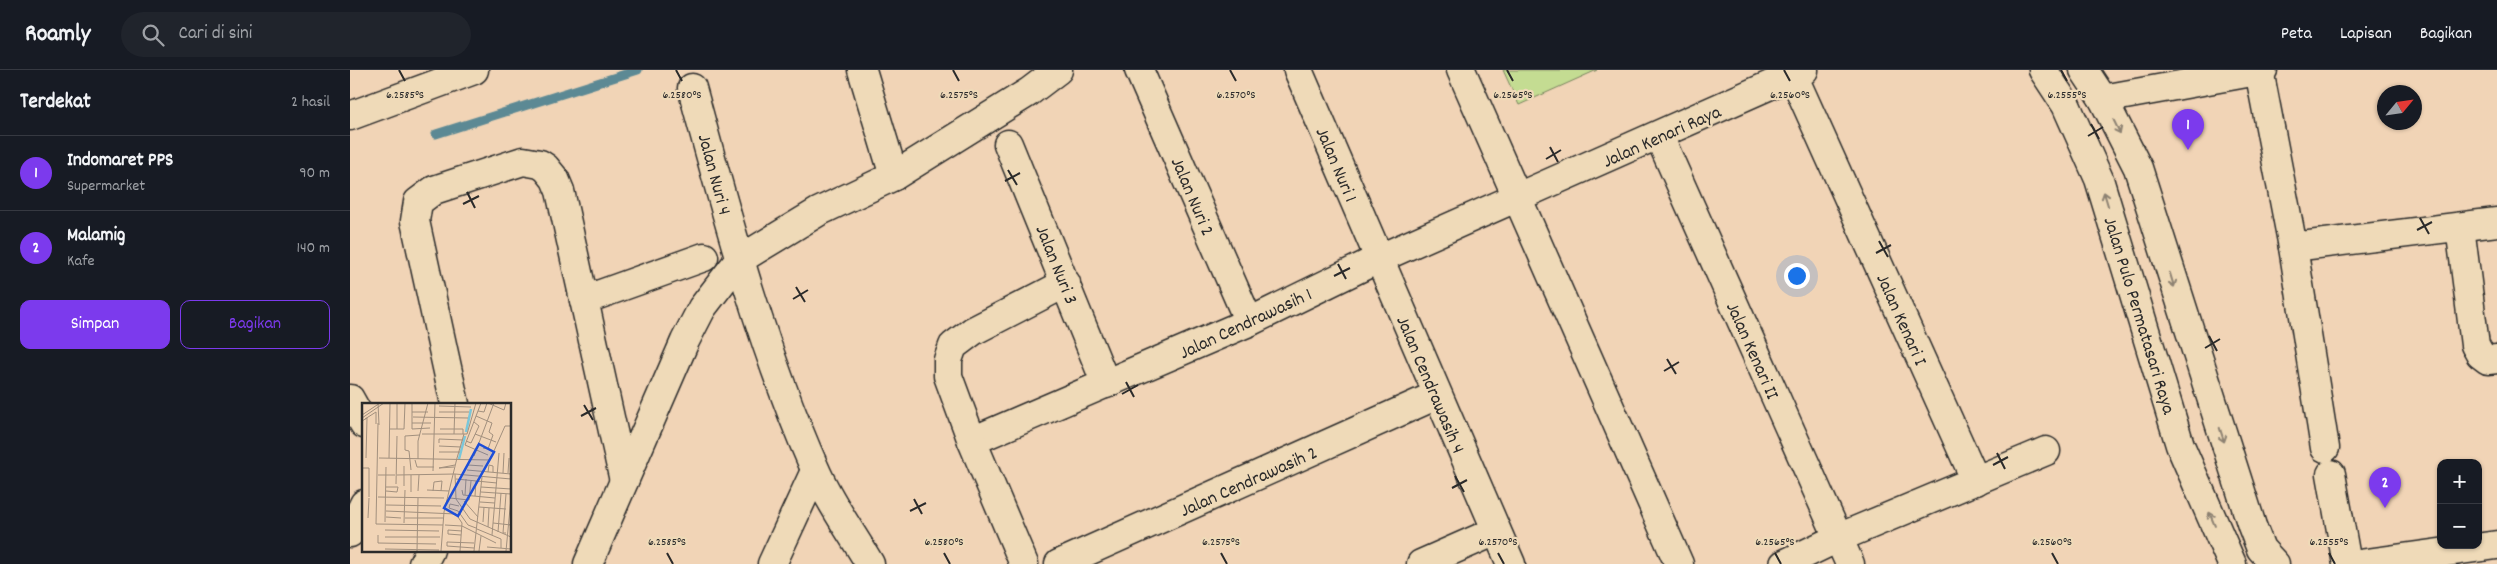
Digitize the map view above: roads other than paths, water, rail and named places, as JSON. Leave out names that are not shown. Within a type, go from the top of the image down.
[{"type":"street","points":[[350,116],[474,70]]},
{"type":"street","points":[[862,70],[894,176]]},
{"type":"street","points":[[588,564],[685,341],[702,308],[739,260],[818,212],[894,176],[1029,92],[1058,70]]},
{"type":"street","name":"Jalan Nuri 2","points":[[1139,70],[1249,322]]},
{"type":"street","name":"Jalan Nuri 1","points":[[1298,70],[1378,259]]},
{"type":"street","points":[[1461,70],[1679,564]]},
{"type":"street","name":"Jalan Pulo Permatasari Raya","points":[[2043,70],[2066,105],[2099,179],[2180,445],[2232,564]]},
{"type":"street","points":[[2084,70],[2103,99],[2138,168],[2185,321],[2252,526],[2261,549],[2275,564]]},
{"type":"street","points":[[2259,70],[2293,247],[2325,448]]},
{"type":"street","points":[[2103,99],[2138,95],[2263,70]]},
{"type":"street","name":"Jalan Kenari Raya","points":[[1517,198],[1799,72]]},
{"type":"street","name":"Jalan Kenari I","points":[[1799,72],[1976,480]]},
{"type":"street","name":"Jalan Nuri 4","points":[[692,88],[739,260],[764,341],[816,470],[870,564]]},
{"type":"street","name":"Jalan Kenari II","points":[[1659,136],[1850,564]]},
{"type":"street","name":"Jalan Nuri 3","points":[[1008,144],[1106,384]]},
{"type":"street","points":[[455,403],[415,221],[418,202],[427,194],[523,161],[540,164],[555,179],[560,191],[624,481]]},
{"type":"street","name":"Jalan Cendrawasih 1","points":[[972,441],[1249,322],[1378,259],[1517,198]]},
{"type":"street","points":[[2293,247],[2497,222]]},
{"type":"street","points":[[2460,227],[2475,345],[2480,354],[2488,360],[2497,359]]},
{"type":"street","points":[[584,300],[704,257]]},
{"type":"street","name":"Jalan Cendrawasih 4","points":[[1378,259],[1511,564]]},
{"type":"street","points":[[1024,564],[972,441],[948,376],[948,360],[953,346],[973,331],[1066,284]]},
{"type":"street","points":[[2146,331],[2185,321]]},
{"type":"street","name":"Jalan Cendrawasih 2","points":[[1059,564],[1437,395]]},
{"type":"street","points":[[350,399],[362,420]]},
{"type":"street","points":[[1784,564],[1838,538],[2046,452]]},
{"type":"street","points":[[772,564],[816,470]]},
{"type":"street","points":[[2331,474],[2347,564]]},
{"type":"street","points":[[350,532],[362,508]]},
{"type":"street","points":[[1421,564],[1496,531]]},
{"type":"street","points":[[2359,564],[2497,545]]},
{"type":"street","points":[[423,564],[429,552]]},
{"type":"waterway","points":[[436,134],[638,70]]},
{"type":"place","name":"Indomaret PPS","points":[[2188,150]]},
{"type":"place","name":"Malamig","points":[[2385,508]]}]
